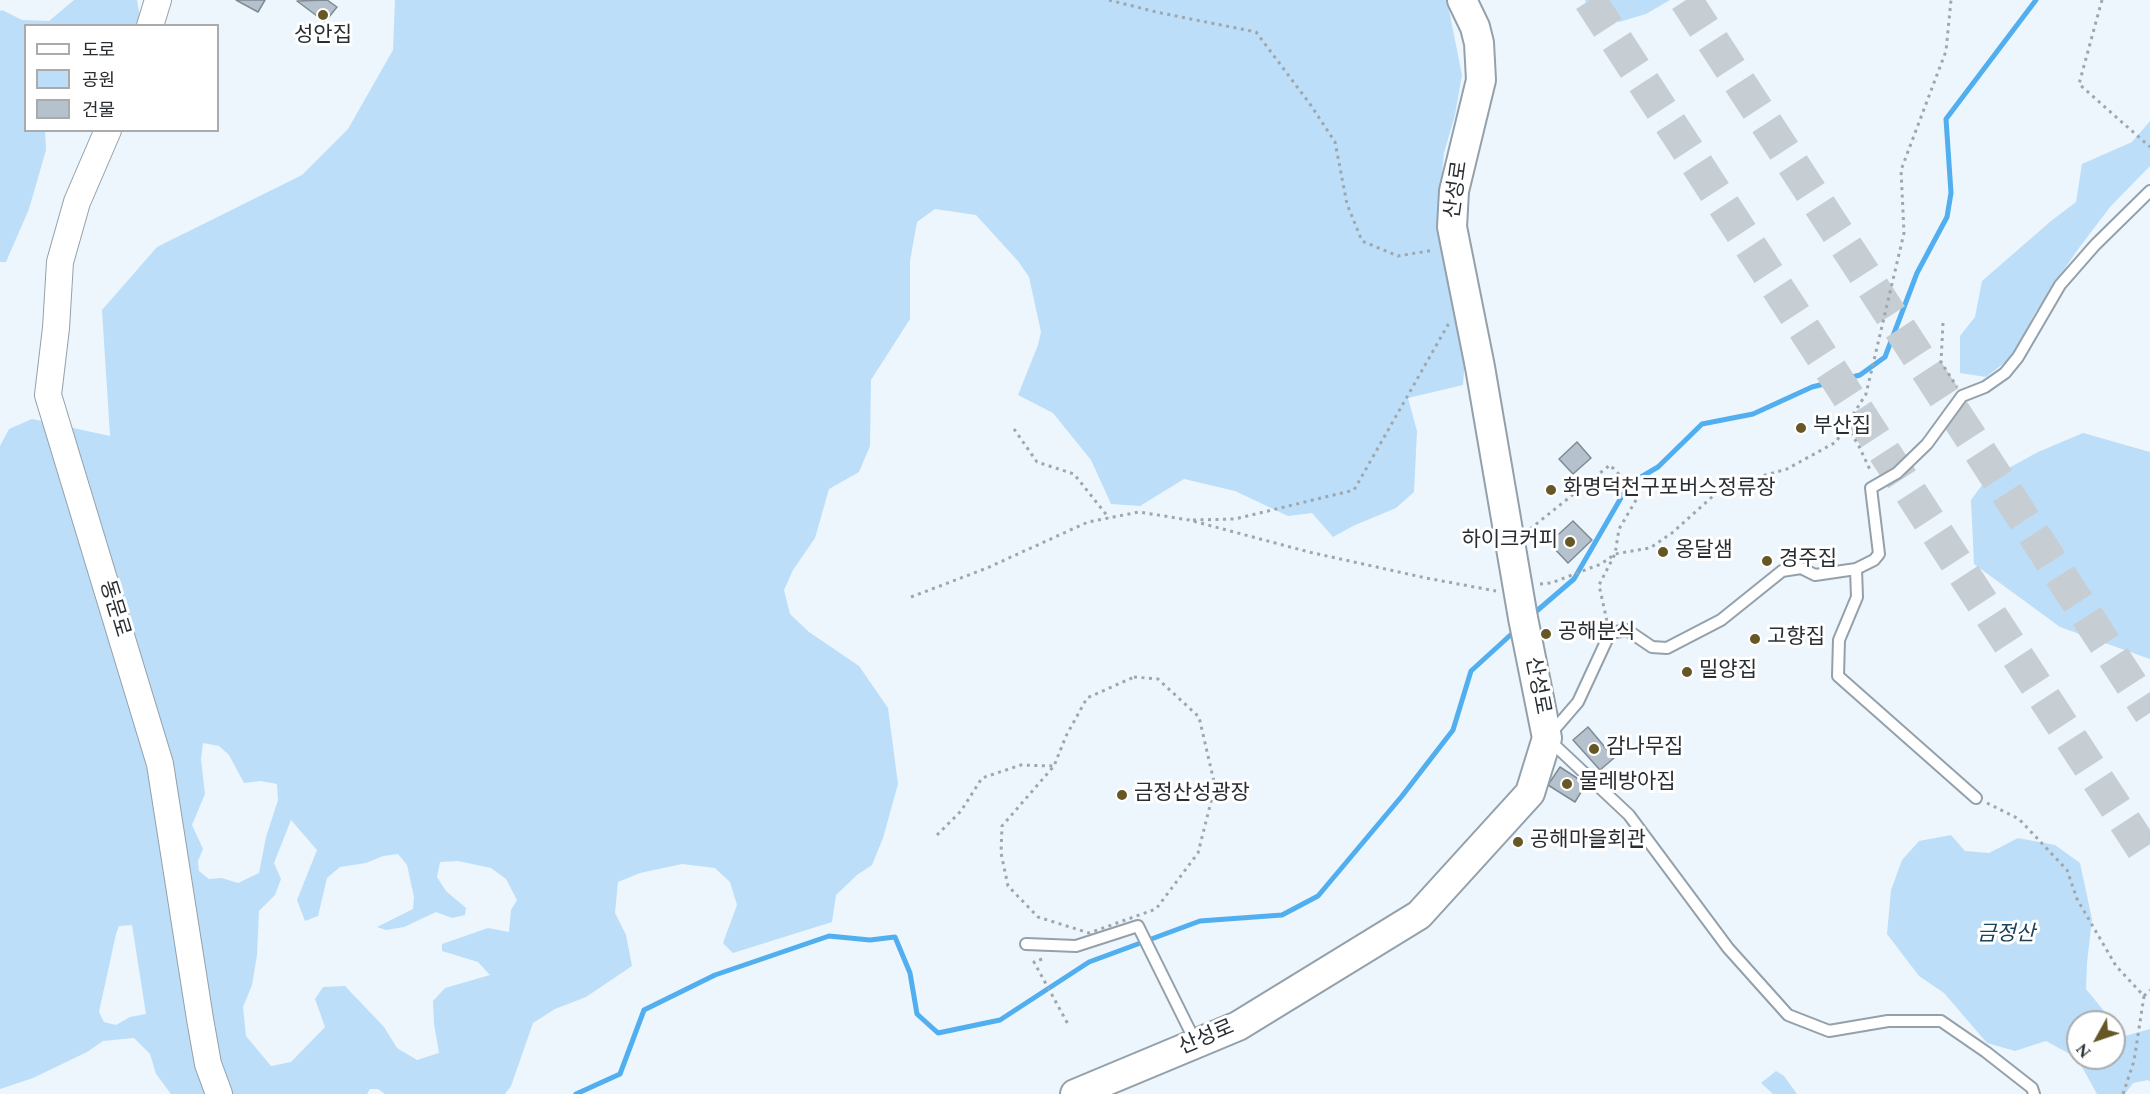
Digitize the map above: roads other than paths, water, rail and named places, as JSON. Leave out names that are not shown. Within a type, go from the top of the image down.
[{"type":"main road","name":"산성로","points":[[1075,1094],[1238,1026],[1419,915],[1530,793],[1547,738],[1522,616],[1480,367],[1452,227],[1454,191],[1481,80],[1479,43],[1475,27],[1462,0]]},
{"type":"street","points":[[151,24],[158,0]]},
{"type":"street","name":"동문로","points":[[107,132],[77,202],[60,262],[56,328],[48,395],[160,764],[208,1064],[219,1094]]},
{"type":"lane","points":[[2034,1094],[2032,1088],[1996,1059],[1941,1021],[1888,1021],[1829,1031],[1788,1015],[1728,948],[1629,815],[1547,738],[1578,702],[1610,633],[1627,630],[1652,647],[1667,648],[1721,620],[1782,571],[1801,568],[1815,575],[1856,569],[1874,560],[1879,554],[1872,488],[1897,473],[1927,444],[1962,396],[1984,387],[2005,373],[2018,357],[2060,285],[2095,245],[2150,191]]},
{"type":"lane","points":[[1856,569],[1857,597],[1839,640],[1838,676],[1976,798]]},
{"type":"lane","points":[[1026,944],[1076,946],[1138,926],[1196,1044]]},
{"type":"waterway","points":[[1532,615],[1574,579],[1629,484],[1658,467],[1702,424],[1753,414],[1812,387],[1860,375],[1885,357],[1917,273],[1947,217],[1951,193],[1946,119],[2036,0]]},
{"type":"waterway","points":[[576,1094],[620,1074],[644,1010],[715,975],[829,936],[870,940],[895,937],[910,973],[917,1014],[938,1033],[1000,1020],[1089,962],[1200,921],[1282,915],[1318,896],[1402,796],[1453,730],[1471,671],[1516,630]]},
{"type":"tunnel","points":[[1590,0],[2150,860]]},
{"type":"tunnel","points":[[1686,0],[2150,713]]},
{"type":"place","name":"성안집","points":[[323,15]]},
{"type":"place","name":"부산집","points":[[1801,428]]},
{"type":"place","name":"화명덕천구포버스정류장","points":[[1551,490]]},
{"type":"place","name":"하이크커피","points":[[1570,542]]},
{"type":"place","name":"옹달샘","points":[[1663,552]]},
{"type":"place","name":"경주집","points":[[1767,561]]},
{"type":"place","name":"공해분식","points":[[1546,634]]},
{"type":"place","name":"고향집","points":[[1755,639]]},
{"type":"place","name":"밀양집","points":[[1687,672]]},
{"type":"place","name":"감나무집","points":[[1594,749]]},
{"type":"place","name":"물레방아집","points":[[1567,784]]},
{"type":"place","name":"금정산성광장","points":[[1122,795]]},
{"type":"place","name":"공해마을회관","points":[[1518,842]]},
{"type":"park label","name":"금정산","points":[[2006,936]]}]
